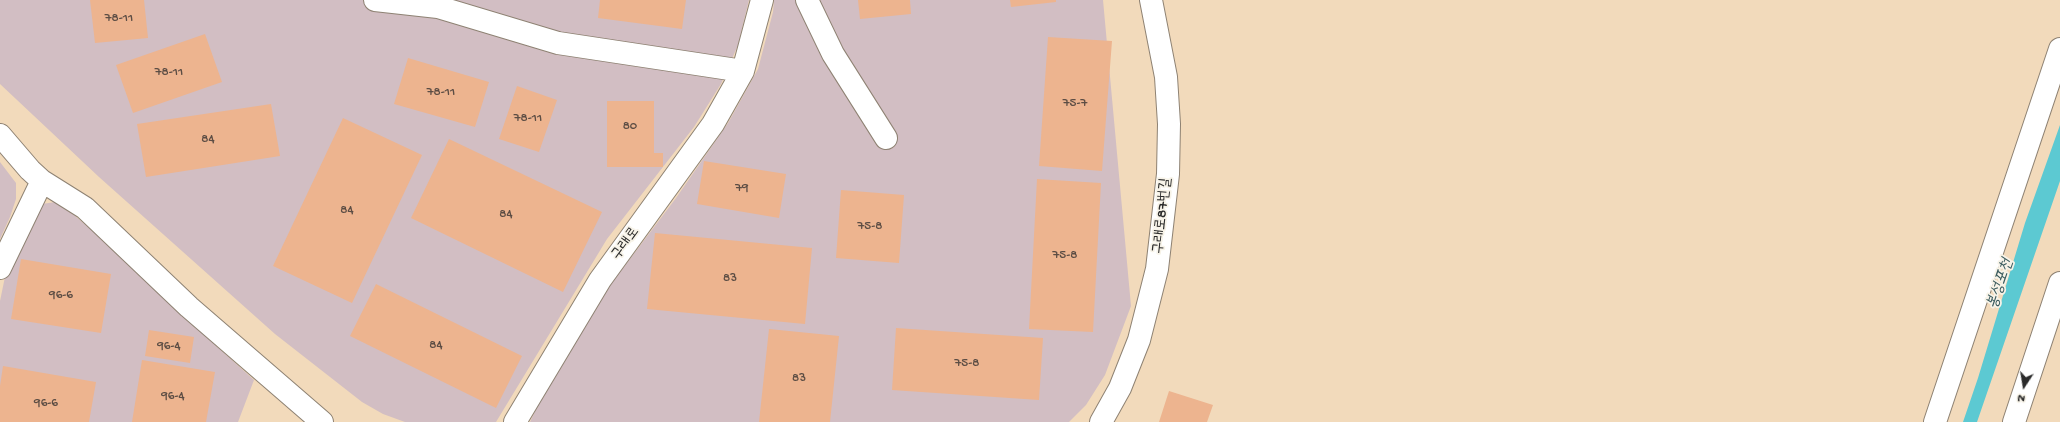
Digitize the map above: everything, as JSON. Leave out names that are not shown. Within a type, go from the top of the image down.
[{"type":"street","points":[[375,0],[438,7],[558,43],[743,71]]},
{"type":"street","name":"구래로","points":[[515,422],[600,280],[713,124],[743,71],[762,0]]},
{"type":"street","points":[[807,0],[833,54],[886,138]]},
{"type":"street","name":"구래로87번길","points":[[1101,422],[1120,388],[1139,340],[1157,269],[1159,253],[1168,174],[1169,124],[1166,76],[1151,0]]},
{"type":"street","points":[[1935,422],[2060,49]]},
{"type":"street","points":[[0,135],[30,170],[42,181],[85,208],[189,306],[322,422]]},
{"type":"street","points":[[0,268],[42,181]]},
{"type":"street","points":[[2014,422],[2060,283]]},
{"type":"shaded area","points":[[0,0],[749,0],[738,45],[721,84],[694,127],[607,239],[496,422],[405,422],[383,414],[362,402],[275,334],[99,177],[0,84]]},
{"type":"shaded area","points":[[774,0],[1103,0],[1131,306],[1105,375],[1086,405],[1069,422],[530,422],[537,407],[611,284],[676,198],[728,123],[758,69],[773,12]]},
{"type":"shaded area","points":[[0,162],[16,183],[16,199],[0,239]]},
{"type":"shaded area","points":[[55,202],[74,215],[109,245],[169,303],[254,380],[238,422],[0,422],[0,301],[6,272],[42,204]]},
{"type":"water","points":[[2060,125],[2060,181],[1977,422],[1963,422],[1978,378],[2025,223]]},
{"type":"building","points":[[90,0],[144,0],[148,38],[95,43]]},
{"type":"building","points":[[600,0],[686,0],[682,29],[598,18]]},
{"type":"building","points":[[858,0],[910,0],[911,14],[860,19]]},
{"type":"building","points":[[1010,0],[1056,0],[1056,2],[1011,7]]},
{"type":"building","points":[[205,34],[222,82],[133,113],[116,65]]},
{"type":"building","points":[[1048,37],[1112,41],[1102,171],[1039,166]]},
{"type":"building","points":[[408,58],[489,82],[475,127],[394,104]]},
{"type":"building","points":[[517,86],[557,100],[539,152],[499,139]]},
{"type":"building","points":[[607,101],[654,101],[654,153],[663,153],[663,167],[607,167]]},
{"type":"building","points":[[271,104],[280,156],[146,177],[137,124]]},
{"type":"building","points":[[343,118],[422,155],[352,303],[273,266]]},
{"type":"building","points":[[449,139],[602,212],[563,292],[411,218]]},
{"type":"building","points":[[704,161],[786,174],[779,218],[697,204]]},
{"type":"building","points":[[1037,179],[1101,183],[1093,332],[1029,329]]},
{"type":"building","points":[[841,190],[904,195],[899,263],[836,258]]},
{"type":"building","points":[[655,233],[812,248],[805,324],[647,309]]},
{"type":"building","points":[[21,259],[111,274],[101,333],[11,319]]},
{"type":"building","points":[[376,284],[522,356],[496,408],[350,336]]},
{"type":"building","points":[[896,328],[1043,338],[1039,400],[892,390]]},
{"type":"building","points":[[769,329],[839,336],[830,422],[759,422]]},
{"type":"building","points":[[149,330],[194,337],[190,363],[145,356]]},
{"type":"building","points":[[142,360],[215,372],[206,422],[132,422]]},
{"type":"building","points":[[3,366],[96,382],[89,422],[0,422],[0,386]]},
{"type":"building","points":[[1169,391],[1213,405],[1207,422],[1159,422]]},
{"type":"water label","name":"봉성포천","points":[[2001,284]]}]
